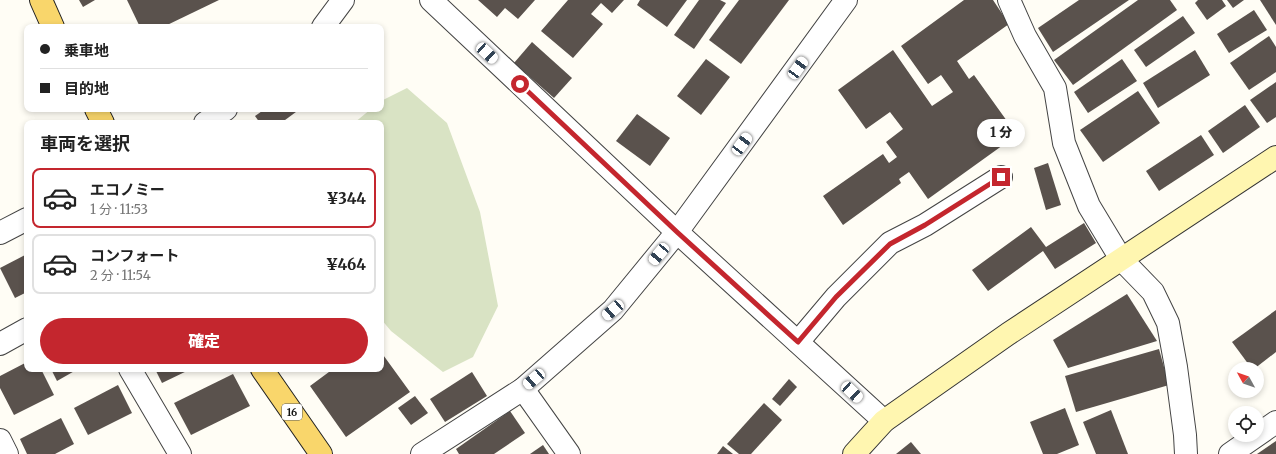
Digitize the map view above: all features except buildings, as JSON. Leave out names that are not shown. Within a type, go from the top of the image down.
[{"type":"main road","points":[[41,0],[52,24]]},
{"type":"main road","name":"16","points":[[264,372],[321,454]]},
{"type":"street","points":[[325,24],[343,0]]},
{"type":"street","points":[[431,0],[677,232],[884,421]]},
{"type":"street","points":[[422,454],[523,389],[613,310],[677,232],[846,0]]},
{"type":"street","points":[[1010,0],[1025,36],[1055,88],[1064,142],[1090,206],[1121,260],[1153,292],[1168,323],[1176,367],[1186,454]]},
{"type":"street","points":[[210,120],[222,112]]},
{"type":"street","points":[[854,454],[884,421],[1008,334],[1276,157]]},
{"type":"street","points":[[798,342],[836,297],[890,244],[925,225],[1001,177]]},
{"type":"street","points":[[0,233],[24,220]]},
{"type":"street","points":[[0,344],[24,331]]},
{"type":"street","points":[[132,372],[180,454]]},
{"type":"street","points":[[523,389],[569,454]]},
{"type":"street","points":[[1230,454],[1276,422]]},
{"type":"street","points":[[0,440],[7,454]]},
{"type":"green space","points":[[407,88],[447,123],[480,212],[498,306],[473,357],[443,372],[391,331],[384,323],[384,120],[358,120],[367,112],[384,112],[384,100]]},
{"type":"route","points":[[520,84],[677,232],[798,342],[836,297],[890,244],[925,225],[1001,177]]}]
